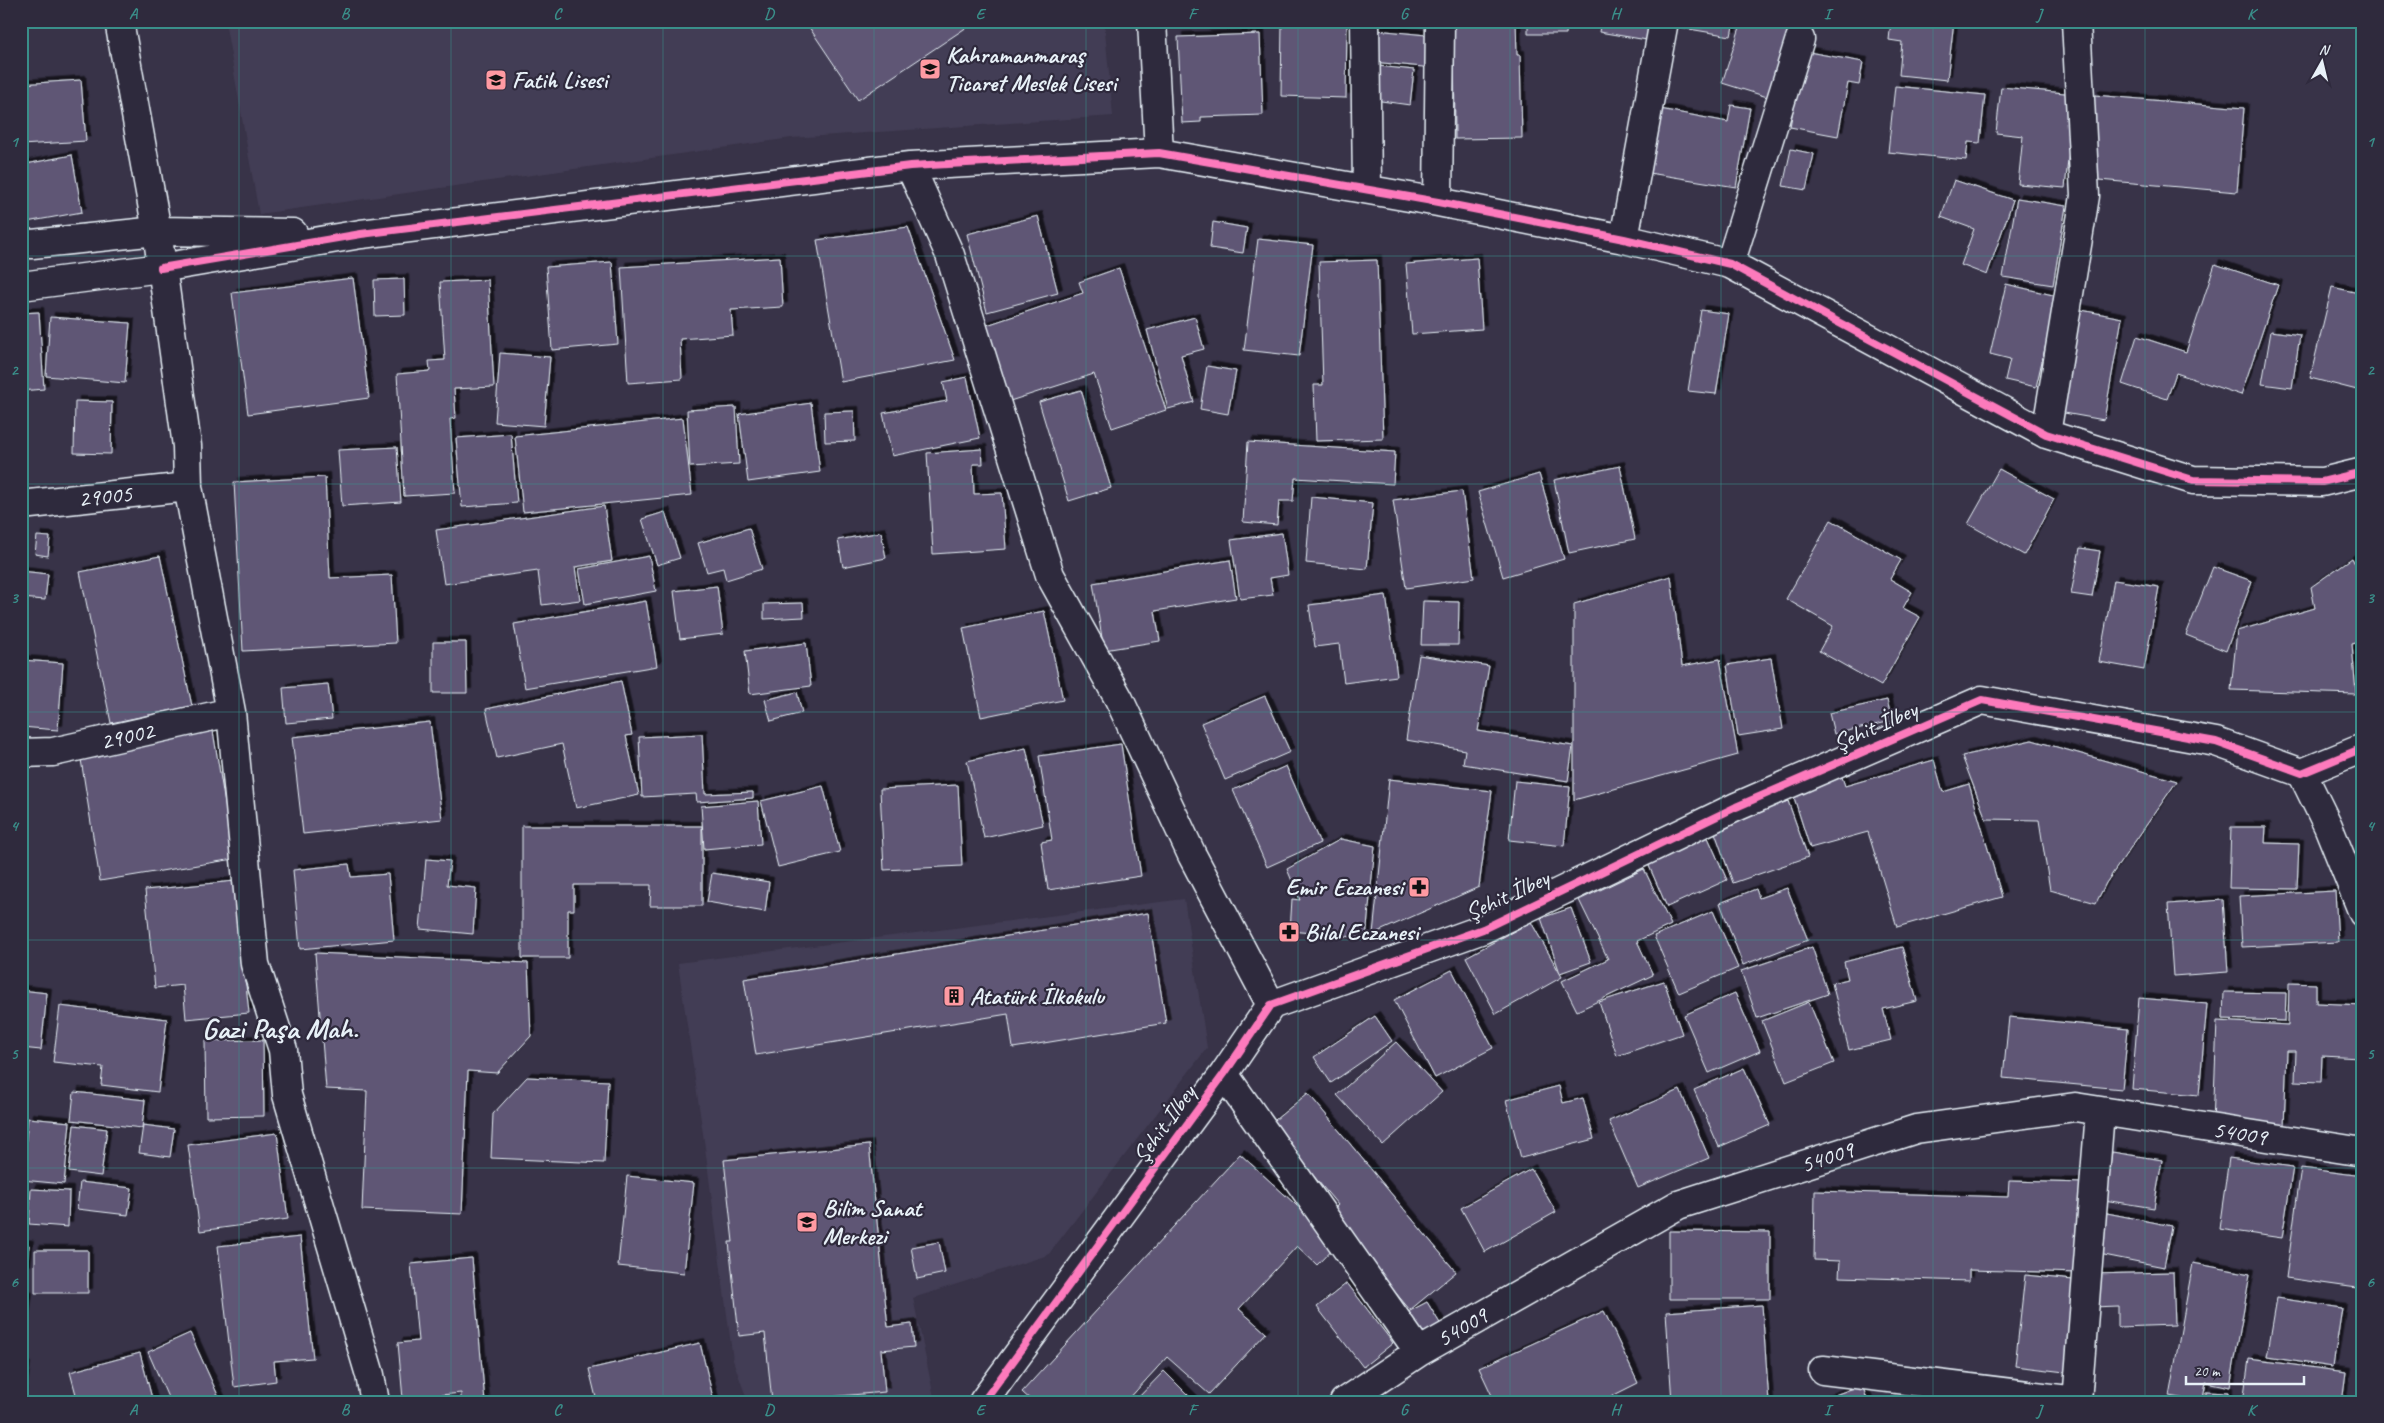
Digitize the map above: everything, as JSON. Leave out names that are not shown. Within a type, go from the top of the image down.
[{"type":"street","points":[[119,21],[157,232],[187,446],[188,487],[231,712],[255,964],[283,1050],[287,1094],[370,1375],[375,1402]]},
{"type":"street","points":[[1152,21],[1159,153]]},
{"type":"street","points":[[1365,21],[1367,189]]},
{"type":"street","points":[[1438,202],[1440,21]]},
{"type":"street","points":[[1624,239],[1664,21]]},
{"type":"street","points":[[2046,434],[2085,196],[2076,21]]},
{"type":"street","points":[[1730,264],[1800,39]]},
{"type":"street","points":[[21,286],[161,268],[361,234],[910,166],[1159,153],[1438,202],[1624,239],[1730,264],[2046,434],[2193,480],[2322,482],[2363,472]]},
{"type":"street","points":[[910,166],[950,255],[1050,575],[1119,699],[1192,855],[1271,1005]]},
{"type":"street","points":[[21,242],[32,244],[157,232],[361,234]]},
{"type":"street","name":"29005","points":[[21,504],[188,487]]},
{"type":"street","name":"Şehit İlbey","points":[[984,1402],[1224,1074],[1271,1005],[1483,929],[1736,807],[1982,700],[2216,742],[2302,772]]},
{"type":"street","name":"29002","points":[[21,753],[53,752],[231,712]]},
{"type":"street","points":[[2363,748],[2302,772],[2328,826],[2363,913]]},
{"type":"street","points":[[1224,1074],[1419,1352]]},
{"type":"street","name":"54009","points":[[1344,1402],[1419,1352],[1678,1205],[1916,1129],[2075,1108],[2363,1152]]},
{"type":"street","points":[[1823,1370],[2078,1401],[2100,1112]]},
{"type":"shaded area","name":"Fatih Lisesi","points":[[225,21],[1104,21],[1113,116],[791,138],[259,214]]},
{"type":"shaded area","points":[[1184,899],[1207,1048],[1048,1255],[913,1298],[935,1402],[748,1402],[733,1360],[678,963]]},
{"type":"building","points":[[805,21],[976,21],[858,100]]},
{"type":"building","points":[[1185,21],[1252,21],[1251,30]]},
{"type":"building","points":[[1282,21],[1347,21],[1346,98],[1281,96]]},
{"type":"building","points":[[1454,21],[1516,21],[1517,55],[1520,55],[1522,138],[1455,139]]},
{"type":"building","points":[[1528,21],[1567,21],[1566,34],[1528,34]]},
{"type":"building","points":[[1601,21],[1656,21],[1653,41],[1599,32]]},
{"type":"building","points":[[1678,21],[1734,21],[1731,36],[1677,27]]},
{"type":"building","points":[[1742,21],[1760,21],[1798,33],[1777,100],[1722,83]]},
{"type":"building","points":[[1858,21],[1883,21],[1883,26]]},
{"type":"building","points":[[1891,21],[1954,21],[1947,80],[1899,75],[1902,42],[1889,40]]},
{"type":"building","points":[[1376,30],[1436,36],[1433,68],[1373,62]]},
{"type":"building","points":[[1260,34],[1263,115],[1201,117],[1201,122],[1182,123],[1178,37]]},
{"type":"building","points":[[1803,51],[1863,62],[1859,85],[1848,83],[1838,136],[1790,127]]},
{"type":"building","points":[[1378,66],[1414,70],[1410,105],[1374,100]]},
{"type":"building","points":[[81,80],[86,141],[21,145],[21,84]]},
{"type":"building","points":[[1895,86],[1985,95],[1980,143],[1968,142],[1966,160],[1888,152]]},
{"type":"building","points":[[2001,87],[2075,94],[2065,188],[2018,184],[2023,136],[1996,133]]},
{"type":"building","points":[[2094,95],[2244,108],[2237,192],[2087,179]]},
{"type":"building","points":[[1731,105],[1750,108],[1736,187],[1649,173],[1660,109],[1728,122]]},
{"type":"building","points":[[1791,149],[1814,154],[1806,190],[1783,186]]},
{"type":"building","points":[[72,155],[82,212],[21,223],[21,165]]},
{"type":"building","points":[[1954,180],[2013,200],[1987,275],[1961,265],[1974,229],[1941,217]]},
{"type":"building","points":[[2017,198],[2066,206],[2053,285],[2003,277]]},
{"type":"building","points":[[1038,216],[1058,293],[987,312],[967,234]]},
{"type":"building","points":[[1213,222],[1247,228],[1243,253],[1210,248]]},
{"type":"building","points":[[908,227],[955,360],[841,382],[817,240]]},
{"type":"building","points":[[1258,239],[1313,245],[1299,356],[1244,350]]},
{"type":"building","points":[[780,257],[783,307],[731,310],[733,335],[680,339],[682,379],[628,383],[621,267]]},
{"type":"building","points":[[1477,258],[1482,329],[1412,334],[1406,264]]},
{"type":"building","points":[[1377,260],[1383,439],[1316,441],[1314,385],[1323,385],[1319,262]]},
{"type":"building","points":[[612,262],[618,344],[552,350],[546,267]]},
{"type":"building","points":[[2215,264],[2278,285],[2241,395],[2176,373],[2167,399],[2122,384],[2137,336],[2186,352]]},
{"type":"building","points":[[1119,268],[1166,410],[1112,428],[1094,374],[1010,401],[984,326],[1083,293],[1079,282]]},
{"type":"building","points":[[353,278],[369,398],[248,414],[232,293]]},
{"type":"building","points":[[404,279],[405,315],[375,316],[374,280]]},
{"type":"building","points":[[488,280],[494,387],[454,389],[456,418],[450,419],[455,493],[404,496],[397,374],[430,371],[429,361],[445,360],[440,282]]},
{"type":"building","points":[[2006,284],[2057,296],[2036,387],[2005,380],[2010,359],[1990,354]]},
{"type":"building","points":[[2332,287],[2363,294],[2363,366],[2357,390],[2310,378]]},
{"type":"building","points":[[2071,308],[2122,318],[2104,420],[2053,411]]},
{"type":"building","points":[[1701,310],[1729,314],[1716,394],[1688,391]]},
{"type":"building","points":[[39,312],[44,389],[21,391],[21,313]]},
{"type":"building","points":[[50,317],[130,323],[125,383],[46,376]]},
{"type":"building","points":[[1195,317],[1204,349],[1181,355],[1194,402],[1168,409],[1147,330]]},
{"type":"building","points":[[2271,331],[2300,335],[2292,388],[2262,384]]},
{"type":"building","points":[[500,353],[550,357],[544,426],[495,422]]},
{"type":"building","points":[[1207,366],[1236,371],[1228,414],[1200,409]]},
{"type":"building","points":[[967,377],[980,438],[892,456],[883,413],[947,401],[943,382]]},
{"type":"building","points":[[1081,390],[1111,488],[1069,501],[1039,402]]},
{"type":"building","points":[[75,401],[112,402],[111,454],[74,453]]},
{"type":"building","points":[[811,403],[820,472],[748,482],[739,414]]},
{"type":"building","points":[[736,407],[739,464],[690,467],[687,410]]},
{"type":"building","points":[[854,411],[855,441],[825,442],[824,412]]},
{"type":"building","points":[[683,418],[692,495],[523,512],[515,436]]},
{"type":"building","points":[[511,434],[517,503],[462,507],[456,438]]},
{"type":"building","points":[[1248,442],[1395,452],[1393,484],[1295,478],[1293,501],[1279,501],[1277,525],[1243,522]]},
{"type":"building","points":[[397,447],[401,502],[342,506],[338,450]]},
{"type":"building","points":[[982,449],[983,464],[973,464],[974,494],[1002,493],[1006,549],[933,554],[927,453]]},
{"type":"building","points":[[1620,466],[1635,539],[1569,553],[1554,480]]},
{"type":"building","points":[[1999,469],[2054,499],[2024,555],[1968,524]]},
{"type":"building","points":[[1539,474],[1564,559],[1503,577],[1478,492]]},
{"type":"building","points":[[325,477],[330,578],[392,575],[396,643],[243,651],[234,482]]},
{"type":"building","points":[[1462,491],[1474,578],[1406,588],[1393,500]]},
{"type":"building","points":[[1311,497],[1373,503],[1367,569],[1306,563]]},
{"type":"building","points":[[604,506],[612,561],[575,567],[580,600],[542,605],[538,571],[444,584],[436,530]]},
{"type":"building","points":[[665,512],[680,558],[657,565],[642,519]]},
{"type":"building","points":[[1831,520],[1901,560],[1890,579],[1912,592],[1903,608],[1920,617],[1881,686],[1819,651],[1833,626],[1786,599]]},
{"type":"building","points":[[749,528],[762,569],[726,580],[723,568],[707,572],[698,543]]},
{"type":"building","points":[[881,532],[886,558],[843,567],[838,540]]},
{"type":"building","points":[[1282,533],[1288,575],[1270,578],[1273,595],[1240,599],[1231,540]]},
{"type":"building","points":[[37,536],[50,537],[48,556],[35,554]]},
{"type":"building","points":[[2080,548],[2100,551],[2092,597],[2071,594]]},
{"type":"building","points":[[160,556],[192,706],[111,723],[80,572]]},
{"type":"building","points":[[649,556],[656,591],[585,604],[579,569]]},
{"type":"building","points":[[2352,558],[2363,580],[2363,641],[2352,644],[2356,694],[2231,690],[2237,631],[2315,608],[2311,587]]},
{"type":"building","points":[[1230,560],[1236,598],[1155,611],[1160,641],[1104,650],[1093,583]]},
{"type":"building","points":[[2213,567],[2252,581],[2226,651],[2186,635]]},
{"type":"building","points":[[21,571],[48,574],[45,600],[21,598]]},
{"type":"building","points":[[1671,576],[1682,666],[1720,659],[1738,755],[1574,800],[1574,604]]},
{"type":"building","points":[[2114,580],[2159,587],[2144,670],[2099,662]]},
{"type":"building","points":[[717,586],[723,634],[680,639],[674,591]]},
{"type":"building","points":[[1386,595],[1397,676],[1344,683],[1339,644],[1315,647],[1309,605]]},
{"type":"building","points":[[646,601],[657,666],[525,688],[514,624]]},
{"type":"building","points":[[1423,601],[1459,602],[1458,645],[1421,645]]},
{"type":"building","points":[[803,603],[804,617],[764,619],[764,604]]},
{"type":"building","points":[[1044,611],[1063,700],[981,717],[963,628]]},
{"type":"building","points":[[433,642],[466,642],[467,693],[433,693]]},
{"type":"building","points":[[806,643],[811,686],[750,694],[745,651]]},
{"type":"building","points":[[1419,655],[1489,666],[1478,731],[1573,746],[1568,781],[1463,764],[1465,750],[1406,740]]},
{"type":"building","points":[[1771,658],[1783,729],[1738,736],[1727,665]]},
{"type":"building","points":[[21,660],[63,663],[58,730],[21,727]]},
{"type":"building","points":[[621,681],[632,735],[626,736],[639,795],[576,808],[562,744],[497,758],[486,709]]},
{"type":"building","points":[[328,684],[332,719],[286,723],[283,688]]},
{"type":"building","points":[[797,692],[802,713],[771,721],[765,700]]},
{"type":"building","points":[[1265,696],[1290,752],[1225,780],[1201,723]]},
{"type":"building","points":[[1887,700],[1892,721],[1834,734],[1829,713]]},
{"type":"building","points":[[430,722],[442,819],[303,834],[292,737]]},
{"type":"building","points":[[213,731],[234,859],[100,881],[80,753]]},
{"type":"building","points":[[702,734],[705,794],[753,792],[753,798],[697,802],[696,794],[642,797],[639,737]]},
{"type":"building","points":[[2032,740],[2177,781],[2106,883],[2096,903],[2050,890],[2039,820],[1986,819],[1962,756]]},
{"type":"building","points":[[1121,744],[1141,876],[1048,890],[1041,842],[1052,840],[1039,756]]},
{"type":"building","points":[[1026,748],[1043,825],[984,838],[967,761]]},
{"type":"building","points":[[1934,760],[1943,792],[1969,784],[2002,897],[1897,927],[1868,832],[1810,848],[1791,788],[1841,774],[1845,786]]},
{"type":"building","points":[[1286,766],[1320,843],[1267,867],[1233,790]]},
{"type":"building","points":[[1389,779],[1492,791],[1479,887],[1373,934]]},
{"type":"building","points":[[1515,781],[1570,787],[1564,846],[1509,840]]},
{"type":"building","points":[[958,785],[962,866],[884,870],[880,789]]},
{"type":"building","points":[[823,786],[840,852],[778,867],[761,801]]},
{"type":"building","points":[[758,801],[761,844],[704,849],[701,806]]},
{"type":"building","points":[[1788,801],[1808,857],[1733,883],[1713,827]]},
{"type":"building","points":[[522,826],[702,826],[702,906],[650,906],[651,885],[574,885],[574,910],[568,910],[568,958],[522,958]]},
{"type":"building","points":[[2231,827],[2266,827],[2265,843],[2299,844],[2297,889],[2229,888]]},
{"type":"building","points":[[1706,833],[1727,880],[1667,907],[1646,859]]},
{"type":"building","points":[[1341,839],[1375,846],[1366,938],[1290,931],[1292,899],[1300,900],[1287,869]]},
{"type":"building","points":[[426,859],[450,861],[447,885],[476,888],[473,934],[420,929]]},
{"type":"building","points":[[349,864],[351,877],[388,874],[394,940],[300,949],[293,870]]},
{"type":"building","points":[[1644,869],[1671,925],[1637,941],[1653,975],[1577,1011],[1562,981],[1608,959],[1579,900]]},
{"type":"building","points":[[712,873],[769,882],[765,912],[707,902]]},
{"type":"building","points":[[235,881],[249,1013],[186,1019],[183,985],[155,988],[145,890]]},
{"type":"building","points":[[1787,888],[1808,940],[1743,965],[1720,903],[1756,889],[1759,898]]},
{"type":"building","points":[[2335,891],[2338,942],[2242,947],[2239,896]]},
{"type":"building","points":[[2223,900],[2228,972],[2173,976],[2168,904]]},
{"type":"building","points":[[1571,908],[1591,962],[1560,973],[1541,918]]},
{"type":"building","points":[[1713,911],[1738,968],[1679,993],[1654,936]]},
{"type":"building","name":"Atatürk İlkokulu","points":[[1148,913],[1166,1023],[1013,1048],[1008,1014],[756,1055],[744,979]]},
{"type":"building","points":[[1531,922],[1562,977],[1496,1014],[1466,957]]},
{"type":"building","points":[[1812,947],[1828,994],[1757,1018],[1741,971]]},
{"type":"building","points":[[1902,947],[1917,1001],[1883,1009],[1891,1040],[1849,1050],[1832,983],[1848,979],[1844,962]]},
{"type":"building","points":[[315,953],[528,963],[531,1036],[497,1073],[468,1071],[462,1214],[362,1210],[367,1091],[326,1089]]},
{"type":"building","points":[[1452,970],[1493,1048],[1435,1078],[1394,1000]]},
{"type":"building","points":[[1664,981],[1682,1034],[1617,1056],[1599,1002]]},
{"type":"building","points":[[2289,983],[2316,984],[2316,1003],[2363,1005],[2360,1058],[2322,1056],[2321,1082],[2295,1081],[2296,1051],[2287,1051],[2284,1126],[2213,1124],[2217,1021],[2288,1025]]},
{"type":"building","points":[[21,990],[47,993],[41,1050],[21,1048]]},
{"type":"building","points":[[2224,992],[2286,993],[2285,1021],[2223,1019]]},
{"type":"building","points":[[1735,993],[1760,1051],[1709,1073],[1684,1015]]},
{"type":"building","points":[[2139,998],[2207,1004],[2199,1095],[2132,1089]]},
{"type":"building","points":[[1809,1002],[1834,1063],[1786,1082],[1762,1021]]},
{"type":"building","points":[[60,1006],[167,1019],[158,1092],[101,1085],[103,1067],[53,1062]]},
{"type":"building","points":[[1375,1016],[1392,1041],[1331,1083],[1314,1057]]},
{"type":"building","points":[[2009,1017],[2128,1029],[2122,1089],[2003,1078]]},
{"type":"building","points":[[263,1040],[264,1116],[206,1117],[205,1041]]},
{"type":"building","points":[[1396,1042],[1442,1092],[1383,1145],[1337,1095]]},
{"type":"building","points":[[1744,1068],[1770,1125],[1719,1147],[1694,1090]]},
{"type":"building","points":[[527,1077],[608,1081],[604,1163],[491,1158],[493,1114]]},
{"type":"building","points":[[1559,1086],[1563,1103],[1583,1098],[1594,1139],[1521,1158],[1506,1100]]},
{"type":"building","points":[[1680,1090],[1709,1158],[1638,1188],[1609,1121]]},
{"type":"building","points":[[74,1092],[145,1100],[142,1128],[71,1120]]},
{"type":"building","points":[[1308,1093],[1456,1272],[1410,1310],[1329,1213],[1338,1205],[1270,1124]]},
{"type":"building","points":[[28,1118],[70,1122],[64,1184],[22,1180]]},
{"type":"building","points":[[74,1125],[107,1129],[101,1176],[69,1172]]},
{"type":"building","points":[[143,1125],[174,1129],[170,1157],[139,1153]]},
{"type":"building","points":[[277,1133],[288,1219],[200,1231],[188,1145]]},
{"type":"building","name":"Bilim Sanat Merkezi","points":[[869,1145],[888,1327],[912,1324],[914,1347],[881,1350],[885,1392],[772,1402],[765,1333],[739,1336],[729,1242],[733,1242],[724,1160]]},
{"type":"building","points":[[2112,1152],[2162,1160],[2154,1208],[2104,1200]]},
{"type":"building","points":[[1240,1154],[1338,1243],[1317,1265],[1297,1246],[1239,1309],[1266,1333],[1209,1394],[1167,1357],[1126,1402],[1033,1402],[1022,1392]]},
{"type":"building","points":[[2229,1158],[2293,1167],[2282,1238],[2219,1229]]},
{"type":"building","points":[[2301,1168],[2363,1176],[2363,1250],[2357,1288],[2286,1278]]},
{"type":"building","points":[[1531,1169],[1556,1212],[1485,1252],[1461,1208]]},
{"type":"building","points":[[627,1176],[694,1183],[684,1273],[618,1266]]},
{"type":"building","points":[[2009,1181],[2084,1183],[2081,1273],[1969,1270],[1969,1281],[1839,1277],[1840,1261],[1814,1260],[1815,1191],[2008,1197]]},
{"type":"building","points":[[80,1182],[132,1188],[128,1215],[77,1209]]},
{"type":"building","points":[[31,1189],[69,1191],[68,1227],[29,1224]]},
{"type":"building","points":[[21,1208],[25,1208],[22,1239],[21,1239]]},
{"type":"building","points":[[2102,1212],[2172,1226],[2164,1267],[2094,1253]]},
{"type":"building","points":[[1669,1231],[1770,1232],[1770,1299],[1669,1299]]},
{"type":"building","points":[[300,1237],[313,1358],[274,1361],[276,1381],[234,1387],[218,1246]]},
{"type":"building","points":[[939,1242],[945,1273],[917,1279],[911,1247]]},
{"type":"building","points":[[21,1244],[29,1245],[26,1270],[21,1269]]},
{"type":"building","points":[[35,1250],[88,1250],[88,1293],[35,1293]]},
{"type":"building","points":[[472,1258],[485,1402],[461,1402],[461,1393],[403,1399],[398,1343],[418,1341],[411,1264]]},
{"type":"building","points":[[2193,1263],[2250,1274],[2230,1387],[2206,1382],[2202,1402],[2169,1396]]},
{"type":"building","points":[[2173,1272],[2175,1325],[2118,1327],[2118,1306],[2093,1307],[2092,1274]]},
{"type":"building","points":[[2025,1275],[2083,1281],[2073,1373],[2015,1366]]},
{"type":"building","points":[[1347,1283],[1393,1343],[1363,1367],[1317,1307]]},
{"type":"building","points":[[21,1296],[28,1297],[24,1327],[21,1327]]},
{"type":"building","points":[[2277,1298],[2342,1308],[2333,1367],[2267,1357]]},
{"type":"building","points":[[1427,1302],[1441,1325],[1422,1336],[1408,1312]]},
{"type":"building","points":[[1762,1305],[1769,1402],[1672,1402],[1666,1312]]},
{"type":"building","points":[[1604,1311],[1638,1383],[1606,1399],[1607,1402],[1495,1402],[1479,1368]]},
{"type":"building","points":[[190,1333],[221,1402],[170,1402],[148,1352]]},
{"type":"building","points":[[700,1343],[714,1402],[597,1402],[589,1369]]},
{"type":"building","points":[[140,1353],[153,1402],[78,1402],[70,1372]]},
{"type":"building","points":[[2249,1359],[2346,1372],[2342,1402],[2243,1402]]},
{"type":"building","points":[[21,1366],[26,1367],[21,1402]]},
{"type":"building","points":[[1164,1371],[1195,1402],[1134,1402]]},
{"type":"building","points":[[1862,1385],[1868,1402],[1816,1402]]},
{"type":"building","points":[[2206,1391],[2228,1392],[2228,1402],[2206,1402]]},
{"type":"cycle path","points":[[161,268],[361,234],[910,166],[1159,153],[1438,202],[1624,239],[1730,264],[2046,434],[2193,480],[2322,482],[2363,472]]},
{"type":"cycle path","points":[[983,1402],[1224,1074],[1271,1005],[1483,929],[1736,807],[1982,700],[2216,742],[2302,773],[2363,748]]},
{"type":"place","name":"Kahramanmaraş Ticaret Meslek Lisesi","points":[[930,69]]},
{"type":"place","name":"Fatih Lisesi","points":[[496,80]]},
{"type":"place","name":"Emir Eczanesi","points":[[1419,887]]},
{"type":"place","name":"Bilal Eczanesi","points":[[1289,932]]},
{"type":"place","name":"Atatürk İlkokulu","points":[[954,996]]},
{"type":"place","name":"Bilim Sanat Merkezi","points":[[807,1222]]},
{"type":"district","name":"Gazi Paşa Mah.","points":[[280,1028]]}]
